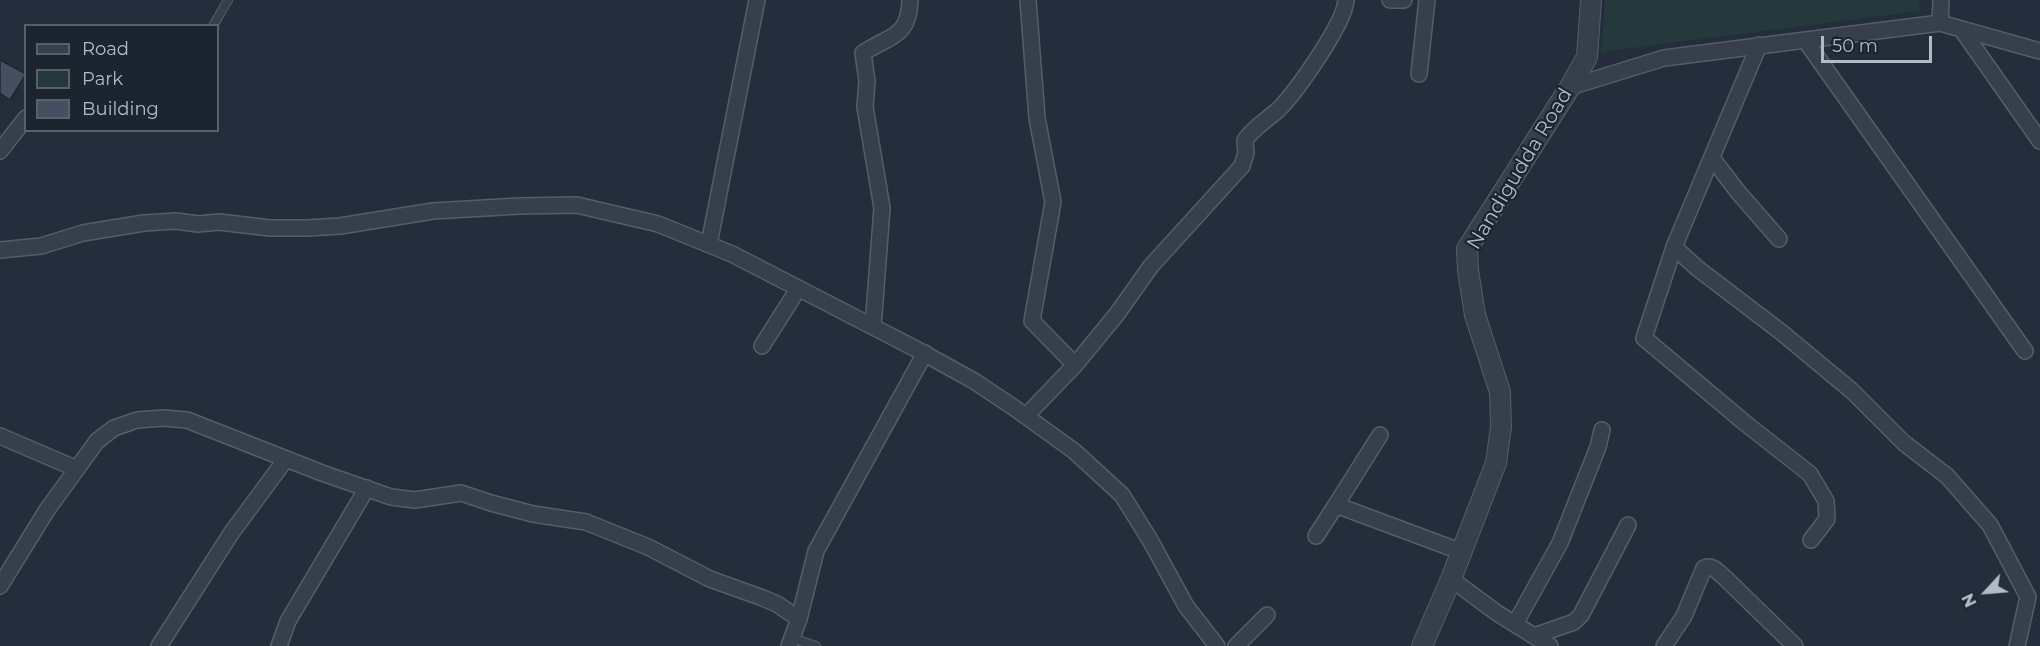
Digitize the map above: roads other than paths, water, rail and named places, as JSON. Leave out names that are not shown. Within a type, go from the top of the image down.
[{"type":"street","points":[[709,244],[758,0]]},
{"type":"street","points":[[873,327],[882,208],[865,107],[867,81],[863,54],[901,32],[909,17],[910,0]]},
{"type":"street","points":[[1028,0],[1037,118],[1053,202],[1032,321],[1075,365]]},
{"type":"street","points":[[1026,416],[1075,365],[1117,314],[1150,266],[1242,166],[1246,153],[1245,140],[1252,129],[1279,109],[1302,82],[1333,32],[1347,0]]},
{"type":"street","points":[[1390,0],[1404,0]]},
{"type":"street","points":[[1419,74],[1427,0]]},
{"type":"street","name":"Nandigudda Road","points":[[1422,646],[1462,552],[1496,463],[1501,427],[1500,393],[1475,315],[1467,249],[1587,57],[1591,0]]},
{"type":"street","points":[[1940,23],[1941,0]]},
{"type":"street","points":[[1570,87],[1664,58],[1940,23],[2040,51]]},
{"type":"street","points":[[1962,30],[2040,141]]},
{"type":"street","points":[[1805,40],[2025,351]]},
{"type":"street","points":[[1759,45],[1674,248],[1644,338],[1810,474],[1826,501],[1827,519],[1811,540]]},
{"type":"street","points":[[0,151],[24,121]]},
{"type":"street","points":[[1712,158],[1779,239]]},
{"type":"street","points":[[0,250],[41,246],[83,233],[144,223],[219,222],[259,228],[307,228],[340,226],[433,211],[571,205],[590,207],[658,224],[709,244],[925,354],[974,381],[1074,451],[1122,495],[1186,606],[1217,646]]},
{"type":"street","points":[[1674,248],[1851,391],[1904,443],[1947,476],[1990,525],[2028,597],[2017,646]]},
{"type":"street","points":[[762,346],[798,289]]},
{"type":"street","points":[[790,642],[799,619],[816,551],[925,354]]},
{"type":"street","points":[[0,586],[41,519],[97,441],[114,428],[137,420],[177,418],[200,424],[286,459],[391,497],[415,500],[461,493],[533,514],[586,522],[648,547],[710,579],[770,601],[799,619]]},
{"type":"street","points":[[1515,624],[1560,543],[1598,447],[1602,430]]},
{"type":"street","points":[[1316,536],[1380,435]]},
{"type":"street","points":[[0,436],[77,469]]},
{"type":"street","points":[[159,646],[232,532],[286,459]]},
{"type":"street","points":[[279,646],[288,621],[367,488]]},
{"type":"street","points":[[1336,505],[1462,552]]},
{"type":"street","points":[[1534,636],[1574,622],[1581,615],[1628,525]]},
{"type":"street","points":[[1664,646],[1684,616],[1704,568],[1707,567],[1712,567],[1795,646]]},
{"type":"street","points":[[1451,579],[1550,646]]},
{"type":"street","points":[[1236,646],[1267,615]]},
{"type":"lane","points":[[214,24],[228,0]]},
{"type":"lane","points":[[790,642],[814,646]]}]
